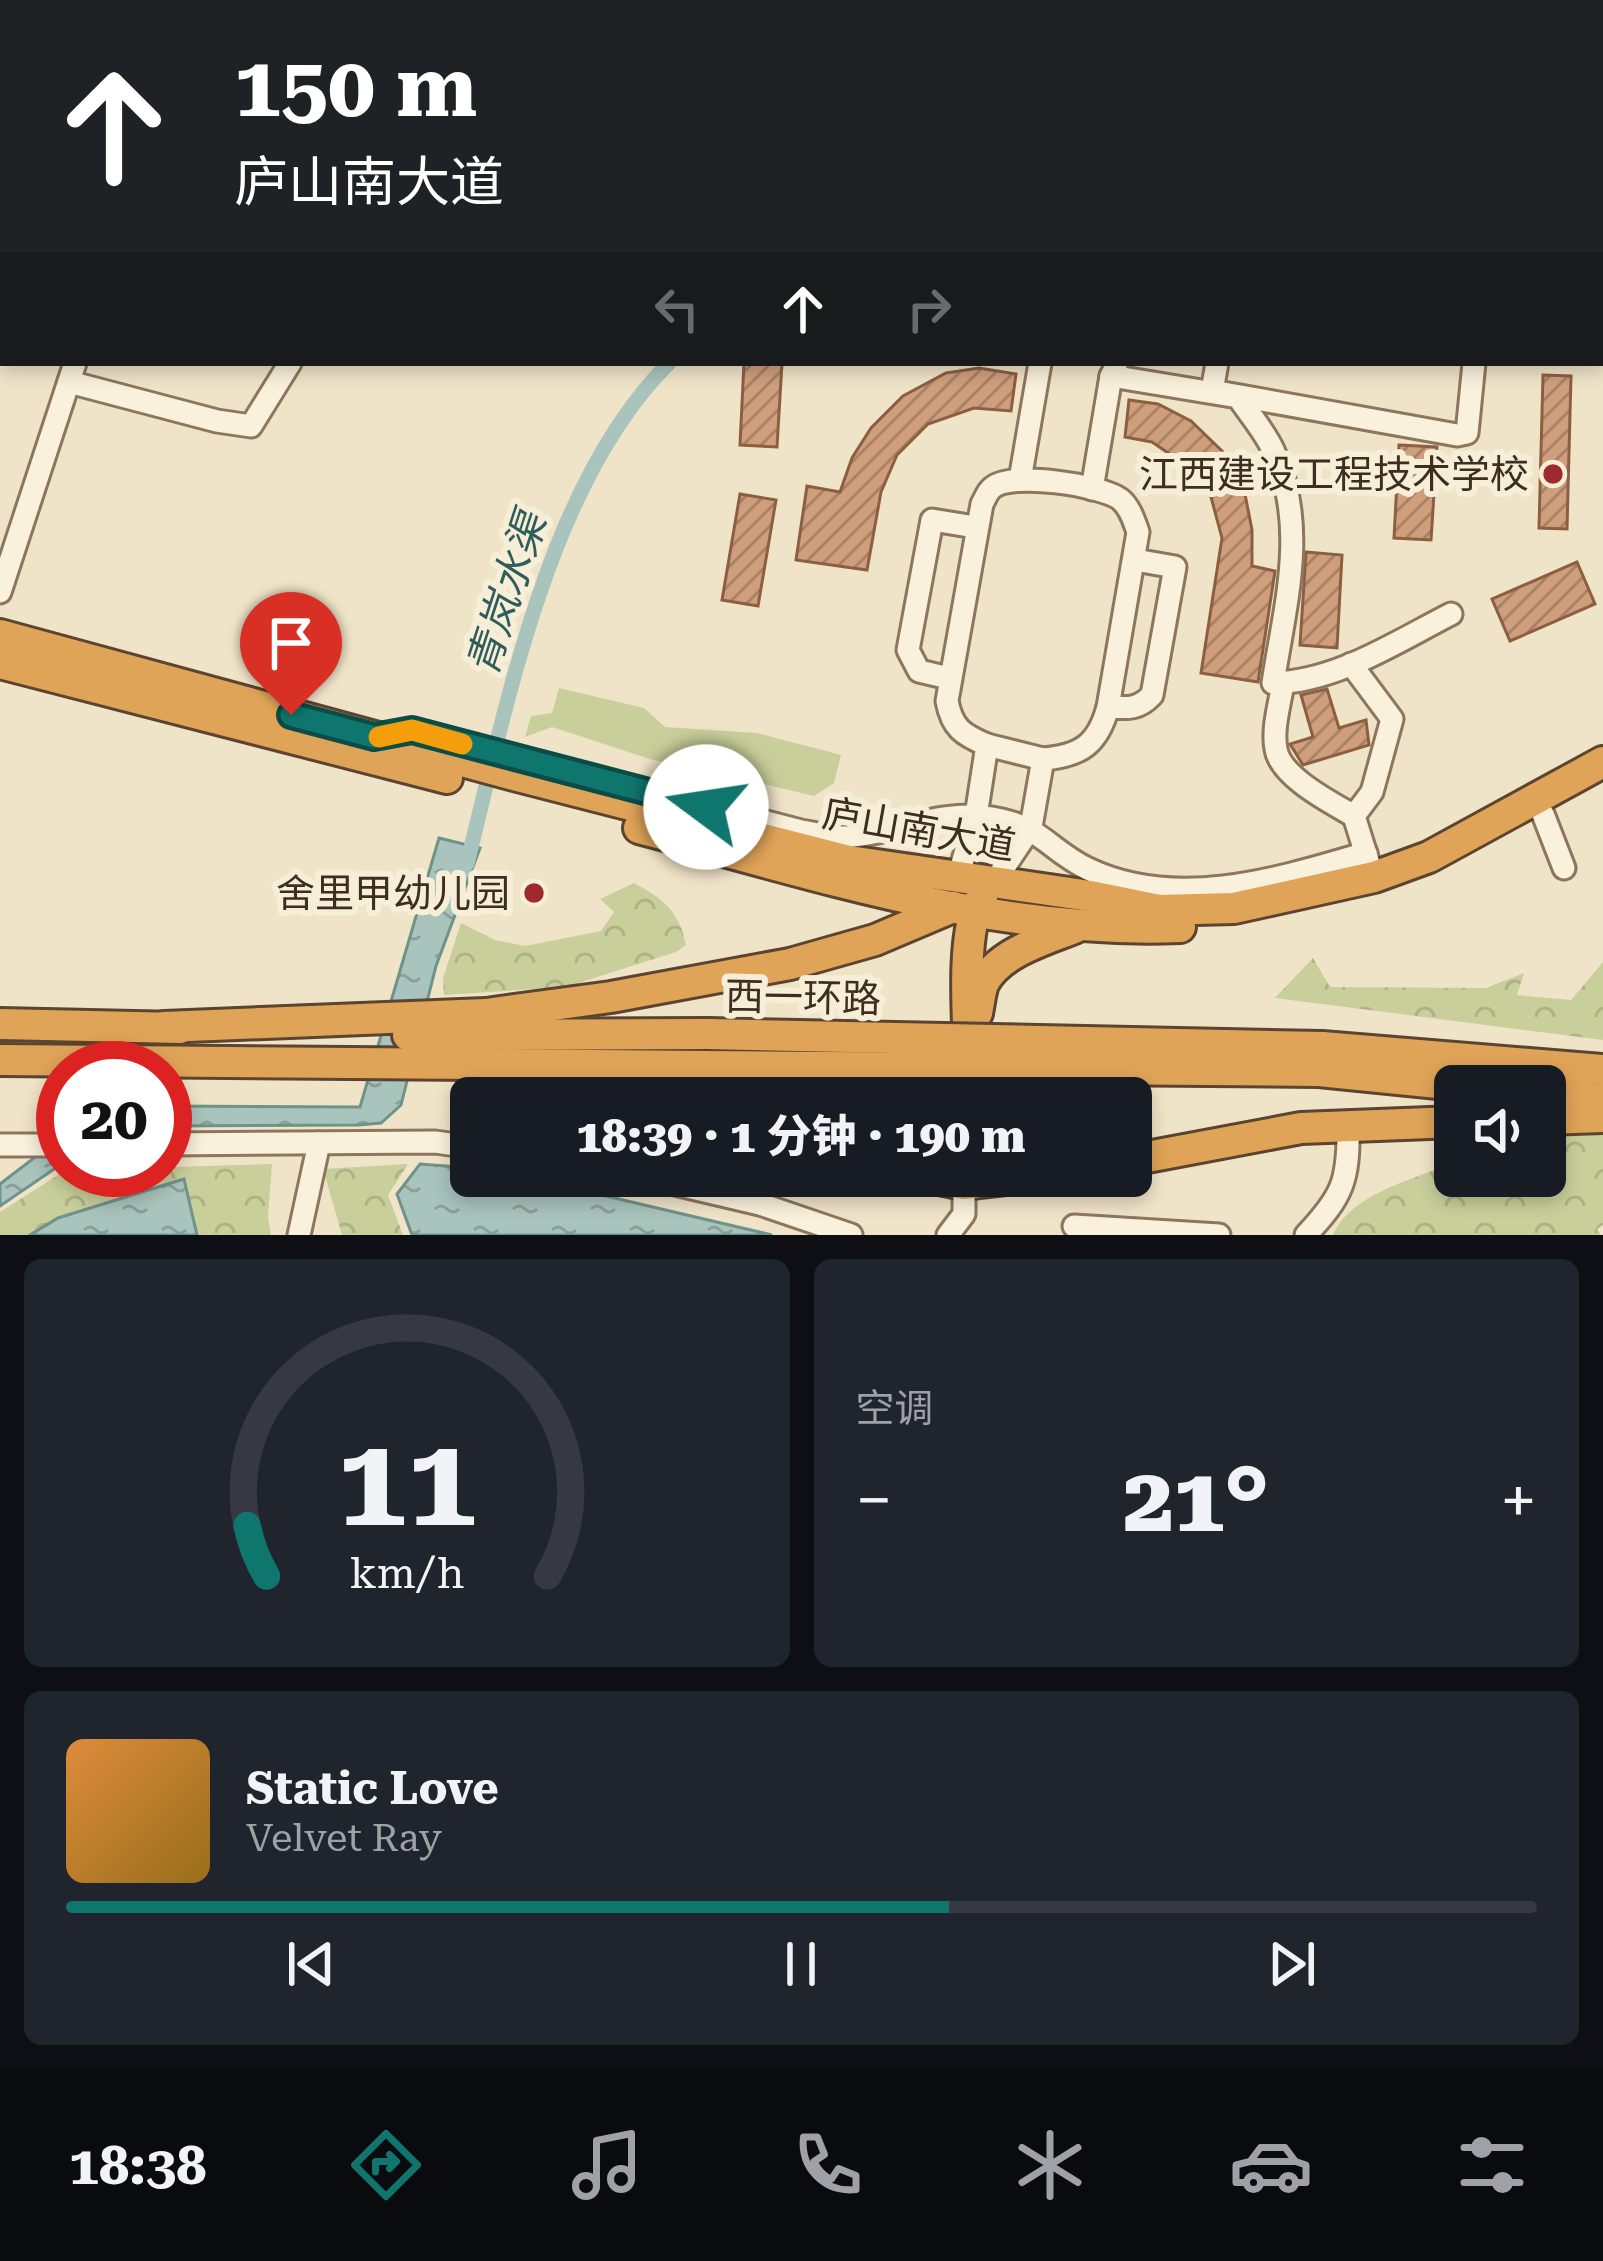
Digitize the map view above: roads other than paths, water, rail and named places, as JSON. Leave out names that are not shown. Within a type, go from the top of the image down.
[{"type":"highway","name":"庐山南大道","points":[[0,635],[459,762]]},
{"type":"highway","name":"庐山南大道","points":[[0,663],[459,762],[961,898],[1084,924],[1208,926],[1370,894],[1429,874],[1603,780]]},
{"type":"highway","name":"庐山南大道","points":[[961,898],[993,884],[1159,910],[1234,908],[1370,865],[1429,857],[1603,762]]},
{"type":"highway","points":[[164,1027],[486,1014],[611,997],[790,964],[875,940],[961,898]]},
{"type":"highway","points":[[961,898],[971,1077]]},
{"type":"highway","points":[[955,1077],[961,898]]},
{"type":"highway","points":[[971,1036],[984,983],[999,966],[1028,946],[1084,924]]},
{"type":"highway","name":"西一环路","points":[[8,1023],[476,1037],[708,1034],[1603,1070]]},
{"type":"highway","name":"西一环路","points":[[192,1064],[706,1066],[1320,1059],[1434,1080]]},
{"type":"highway","points":[[192,1065],[450,1082]]},
{"type":"highway","points":[[1566,1096],[1603,1100]]},
{"type":"highway","points":[[1566,1119],[1603,1118]]},
{"type":"highway","points":[[1152,1156],[1301,1128],[1434,1123]]},
{"type":"street","points":[[0,592],[72,372],[217,421],[251,426],[288,366]]},
{"type":"street","points":[[1020,480],[1039,366]]},
{"type":"street","points":[[1212,391],[1216,366]]},
{"type":"street","points":[[1212,391],[1457,435],[1467,433],[1474,366]]},
{"type":"street","points":[[1092,489],[1115,370],[1238,397],[1273,447],[1290,493],[1295,540],[1273,683],[1351,664],[1451,614]]},
{"type":"street","points":[[1020,480],[1092,489],[1120,499],[1138,532],[1101,730],[1089,746],[1070,757],[1043,759],[964,736],[951,722],[949,679],[975,527],[992,487],[1020,480]]},
{"type":"street","points":[[949,679],[919,670],[908,650],[932,520],[975,527]]},
{"type":"street","points":[[1108,707],[1132,709],[1151,694],[1175,567],[1135,560]]},
{"type":"street","points":[[1351,664],[1392,719],[1372,792],[1354,816]]},
{"type":"street","points":[[518,777],[843,837],[930,819],[976,816],[1030,827],[1085,868],[1155,889],[1252,883],[1370,865],[1354,816],[1309,790],[1278,759],[1274,746],[1283,683]]},
{"type":"street","points":[[961,898],[987,745]]},
{"type":"street","points":[[993,884],[1030,827],[1043,759]]},
{"type":"street","points":[[1543,814],[1564,868]]},
{"type":"street","points":[[1306,1235],[1334,1205],[1348,1166],[1348,1126]]},
{"type":"street","points":[[192,1145],[450,1144]]},
{"type":"street","points":[[0,1145],[36,1145]]},
{"type":"street","points":[[299,1235],[317,1147]]},
{"type":"street","points":[[730,1197],[841,1233]]},
{"type":"street","points":[[948,1235],[964,1214],[964,1197]]},
{"type":"street","points":[[1074,1226],[1220,1235]]},
{"type":"water","points":[[439,838],[480,848],[436,966],[401,1105],[381,1123],[192,1126],[192,1106],[360,1107]]},
{"type":"water","points":[[36,1157],[36,1181],[0,1206],[0,1184]]},
{"type":"water","points":[[420,1164],[450,1166],[450,1197],[610,1197],[772,1235],[412,1235],[397,1194]]},
{"type":"water","points":[[126,1197],[188,1197],[197,1235],[30,1235],[58,1218]]},
{"type":"waterway","name":"青岚水渠","points":[[467,864],[517,667],[563,532],[592,469],[628,412],[666,366]]},
{"type":"place","name":"江西建设工程技术学校","points":[[1553,474]]},
{"type":"place","name":"舍里甲幼儿园","points":[[534,893]]}]
